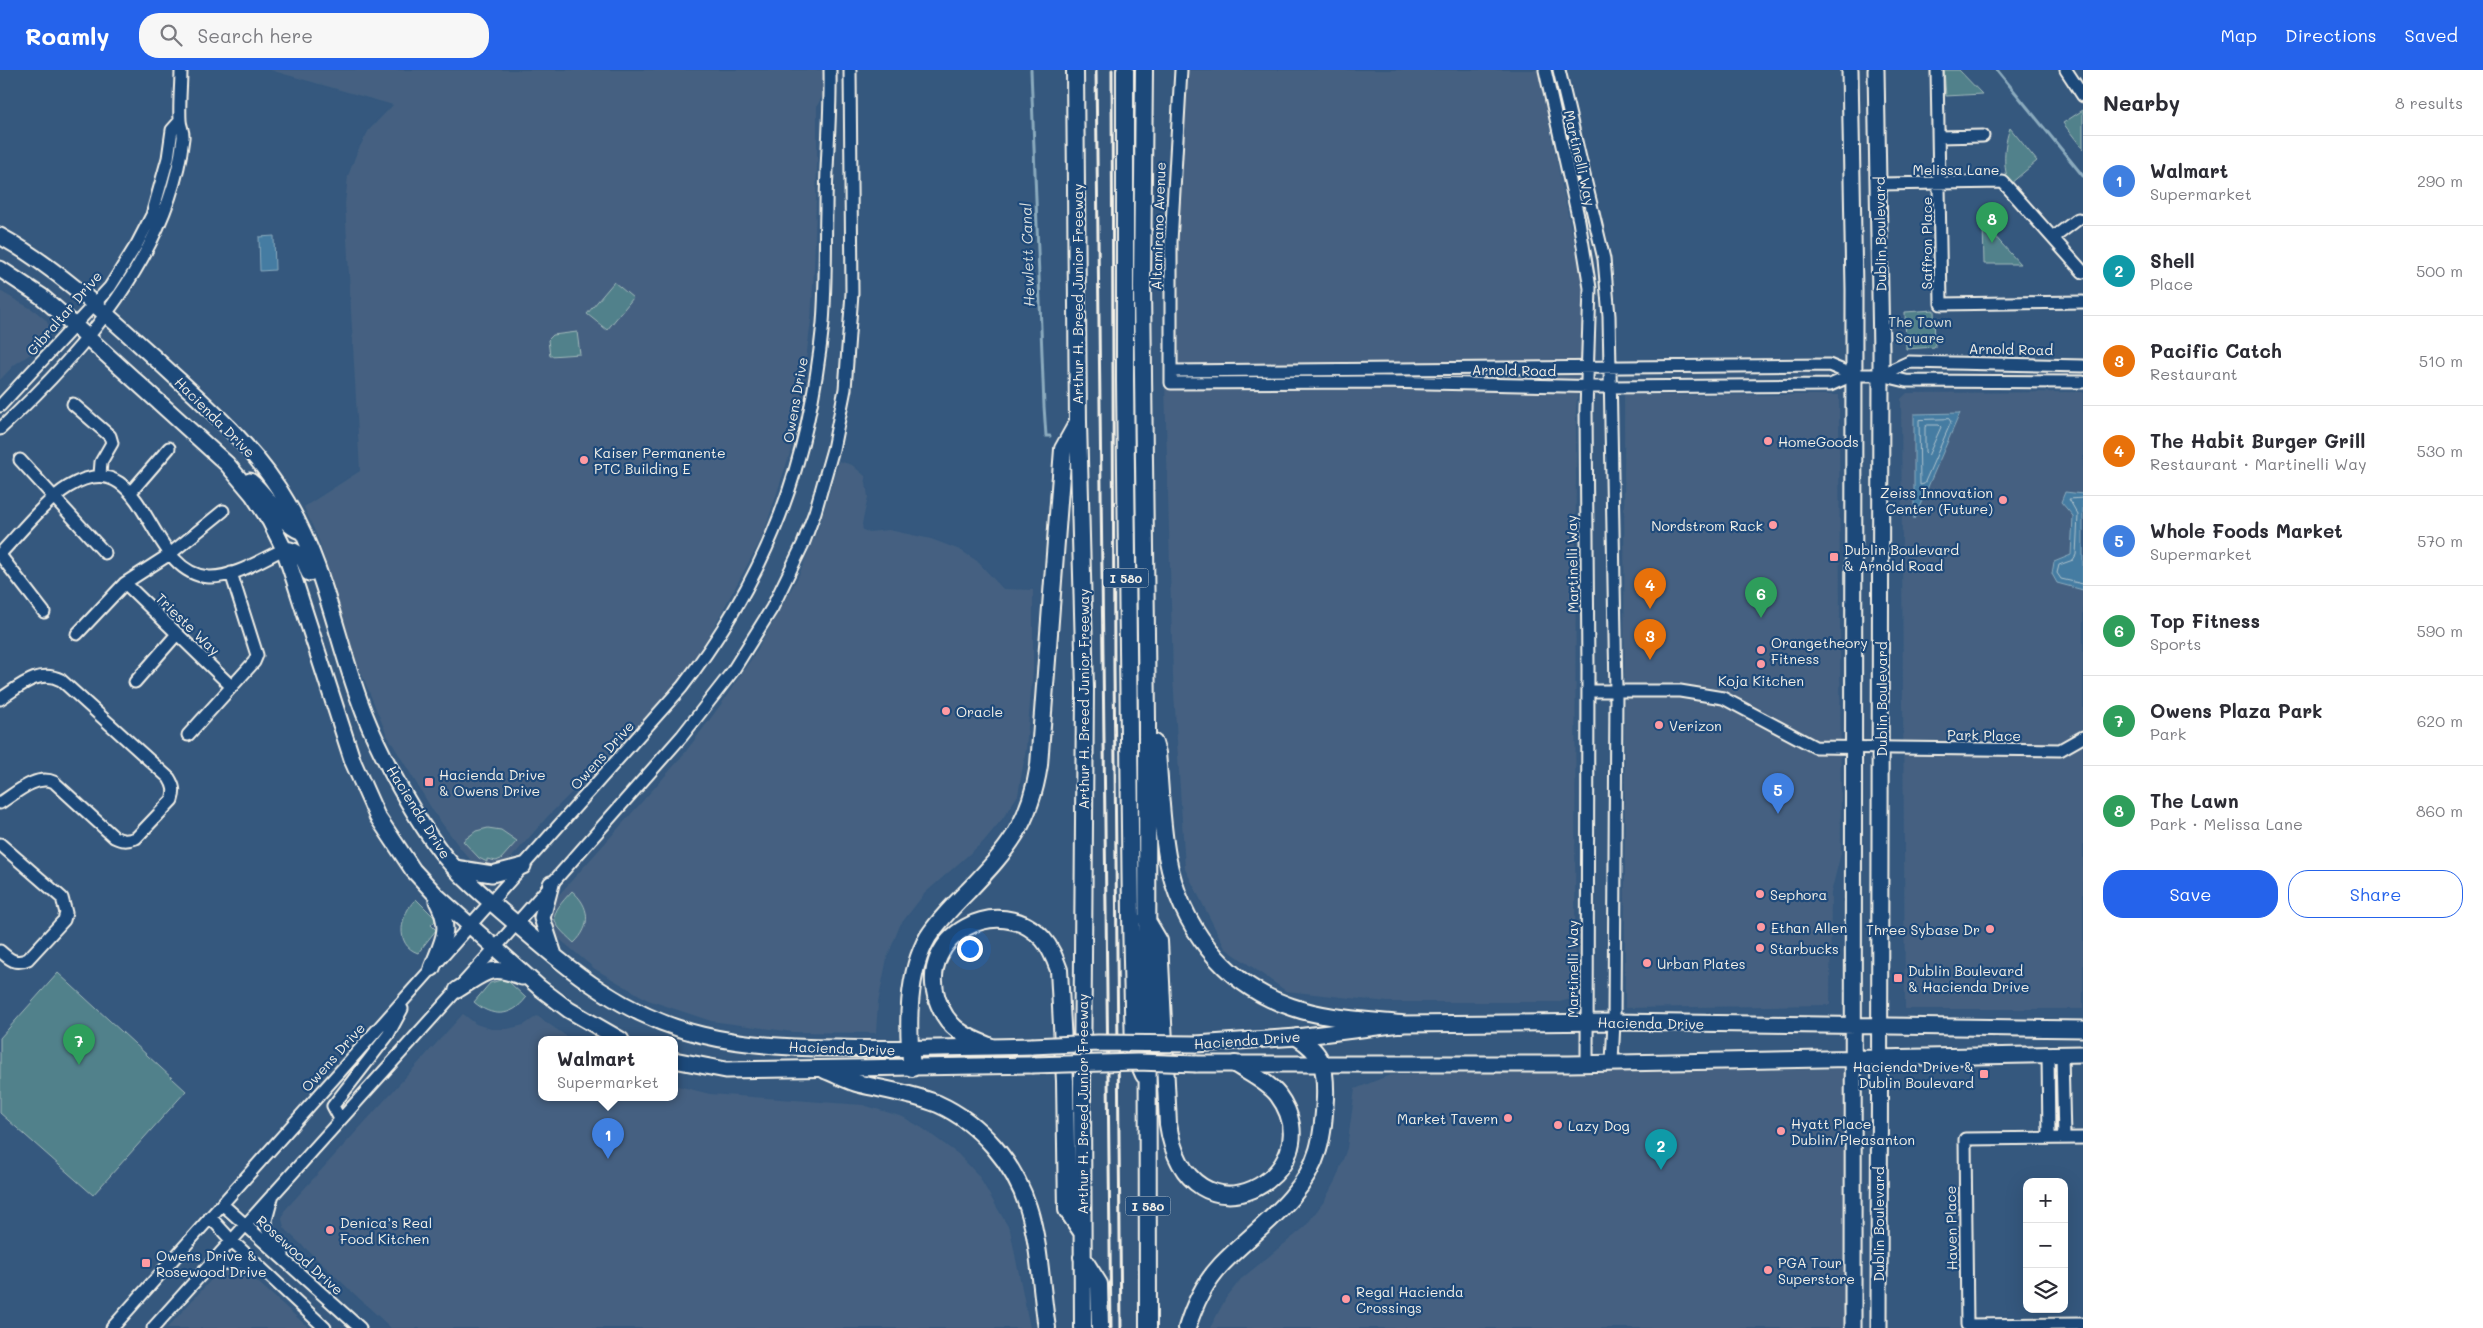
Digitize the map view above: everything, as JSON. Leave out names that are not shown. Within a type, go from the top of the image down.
[{"type":"highway","name":"Arthur H. Breed Junior Freeway","points":[[1075,70],[1078,422],[1085,689],[1083,1328]]},
{"type":"highway","name":"I 580","points":[[1125,70],[1126,517],[1134,1052],[1148,1084]]},
{"type":"highway","name":"I 580","points":[[1144,70],[1142,296],[1147,720],[1148,1328]]},
{"type":"highway","points":[[912,1068],[909,1050],[910,997],[920,954],[928,938],[1014,838],[1027,814],[1036,788],[1063,449],[1078,422]]},
{"type":"highway","points":[[1147,720],[1157,753],[1167,855],[1173,878],[1191,925],[1206,947],[1223,966],[1244,983],[1269,998],[1292,1008],[1318,1014],[1401,1024]]},
{"type":"highway","points":[[990,1046],[963,1034],[948,1020],[934,991],[934,975],[938,958],[947,943],[959,931],[970,924],[1000,919],[1014,921],[1030,929],[1044,940],[1053,954],[1059,970],[1065,1081],[1067,1210],[1082,1232]]},
{"type":"highway","points":[[1146,920],[1160,941],[1168,1124],[1172,1146],[1178,1162],[1198,1186],[1221,1195],[1249,1191],[1274,1176],[1284,1163],[1291,1143],[1289,1118],[1278,1094],[1265,1083],[1235,1064]]},
{"type":"highway","points":[[1187,1328],[1204,1287],[1221,1265],[1279,1212],[1298,1189],[1309,1172],[1318,1152],[1323,1128],[1326,1081],[1319,1054],[1297,1037]]},
{"type":"highway","points":[[825,1070],[858,1083],[888,1089],[936,1104],[957,1113],[995,1147],[1009,1167],[1028,1208],[1047,1328]]},
{"type":"highway","points":[[1082,1257],[1099,1284],[1100,1328]]},
{"type":"main road","name":"Dublin Boulevard","points":[[1850,70],[1854,748],[1852,1328]]},
{"type":"main road","name":"Dublin Boulevard","points":[[1876,70],[1881,375],[1878,1328]]},
{"type":"main road","name":"Hacienda Drive","points":[[0,236],[46,264],[106,314],[243,442],[272,479],[304,533],[362,708],[382,752],[430,835],[456,868],[554,957],[589,985],[643,1015],[703,1036],[766,1046],[909,1050],[1098,1043],[1196,1044],[1297,1037],[1401,1024],[1614,1022],[2083,1029]]},
{"type":"main road","name":"Hacienda Drive","points":[[0,269],[41,296],[75,326],[227,464],[253,495],[284,549],[341,729],[364,788],[393,844],[413,870],[432,890],[495,948],[569,1010],[614,1036]]},
{"type":"main road","points":[[227,464],[255,485],[287,523],[304,533]]},
{"type":"main road","points":[[284,549],[291,550],[303,557],[324,607],[334,624]]},
{"type":"main road","points":[[456,868],[492,874],[523,866]]},
{"type":"main road","points":[[551,884],[542,918],[554,957]]},
{"type":"main road","points":[[432,890],[447,924],[446,932],[432,968]]},
{"type":"main road","points":[[457,990],[489,970],[504,970],[533,981]]},
{"type":"main road","name":"Hacienda Drive","points":[[678,1061],[726,1070],[825,1070],[1137,1062],[1322,1065],[1587,1063],[2083,1054]]},
{"type":"street","name":"Gibraltar Drive","points":[[0,429],[24,407],[88,338],[106,314],[146,251],[179,165],[184,135],[180,121],[181,70]]},
{"type":"street","name":"Owens Drive","points":[[112,1328],[682,687],[706,656],[746,592],[785,506],[808,427],[823,322],[830,70]]},
{"type":"street","points":[[153,1328],[495,948],[682,736],[732,672],[772,608],[799,552],[815,512],[828,472],[840,418],[848,355],[852,293],[850,70]]},
{"type":"street","name":"Altamirano Avenue","points":[[1171,383],[1171,242],[1180,70]]},
{"type":"street","name":"Martinelli Way","points":[[1545,70],[1579,221],[1590,288],[1586,410],[1588,691],[1587,1063]]},
{"type":"street","name":"Martinelli Way","points":[[1559,70],[1604,259],[1609,316],[1616,691],[1614,1022],[1612,1062]]},
{"type":"street","name":"Saffron Place","points":[[1937,70],[1941,304],[2083,302]]},
{"type":"street","points":[[2066,70],[2083,96]]},
{"type":"street","name":"Gibraltar Drive","points":[[0,406],[110,287],[137,244],[152,215],[168,158],[172,130],[180,121]]},
{"type":"street","points":[[1939,137],[1983,136]]},
{"type":"street","name":"Melissa Lane","points":[[1879,184],[2004,182],[2083,272]]},
{"type":"street","points":[[2054,238],[2078,219]]},
{"type":"street","name":"Arnold Road","points":[[1881,375],[1908,362],[2083,366]]},
{"type":"street","name":"Arnold Road","points":[[1171,371],[1382,367],[1610,368],[1829,365],[1853,375],[1881,375],[1906,381],[2083,382]]},
{"type":"street","name":"Arnold Road","points":[[1171,383],[1382,382],[1610,387],[1830,385],[1853,375]]},
{"type":"street","points":[[73,404],[110,436],[112,443],[101,462],[100,475]]},
{"type":"street","points":[[131,492],[169,448]]},
{"type":"street","points":[[20,460],[105,553]]},
{"type":"street","points":[[44,612],[0,555],[68,487],[100,475],[112,478],[131,492],[170,554],[182,569],[199,576],[211,577],[231,573],[284,549]]},
{"type":"street","points":[[77,634],[125,583],[170,554],[223,511]]},
{"type":"street","points":[[188,735],[254,662],[256,655],[231,573]]},
{"type":"street","name":"Trieste Way","points":[[125,583],[231,686]]},
{"type":"street","points":[[134,682],[177,634]]},
{"type":"street","points":[[0,699],[38,676],[52,675],[61,680],[169,778],[173,785],[172,800],[136,838],[121,840],[114,837],[54,782],[46,779],[38,780],[0,803]]},
{"type":"street","name":"Park Place","points":[[1588,691],[1680,691],[1707,694],[1723,698],[1815,747],[2060,750],[2083,737]]},
{"type":"street","points":[[0,844],[62,898],[66,913],[64,920],[28,959],[14,962],[0,951]]},
{"type":"street","points":[[340,1119],[333,1106],[388,1035],[413,990]]},
{"type":"street","points":[[2055,1055],[2064,1138]]},
{"type":"street","points":[[2048,1138],[2055,1055]]},
{"type":"street","name":"Haven Place","points":[[2083,1138],[1965,1139],[1967,1325],[2042,1326],[2083,1324]]},
{"type":"street","points":[[273,1193],[266,1220],[267,1229],[289,1265]]},
{"type":"street","name":"Rosewood Drive","points":[[222,1204],[360,1328]]},
{"type":"street","points":[[210,1217],[231,1240],[325,1328]]},
{"type":"street","points":[[203,1271],[224,1262],[233,1261],[260,1267]]},
{"type":"shaded area","points":[[270,70],[825,70],[825,91],[817,106],[814,269],[811,320],[799,415],[790,453],[763,536],[710,634],[678,682],[644,720],[548,816],[505,865],[496,870],[477,867],[461,849],[435,814],[387,735],[357,663],[319,541],[304,507],[360,471],[345,204],[348,176],[357,152],[369,130],[393,105]]},
{"type":"shaded area","points":[[1175,70],[1539,70],[1582,280],[1583,352],[1576,408],[1575,990],[1570,999],[1560,1002],[1388,1002],[1286,991],[1225,948],[1185,869],[1173,677],[1164,349]]},
{"type":"shaded area","points":[[0,291],[35,311],[46,320],[50,328],[50,334],[38,349],[14,365],[0,380]]},
{"type":"shaded area","points":[[2083,392],[2083,1009],[1905,1009],[1901,399],[1907,393]]},
{"type":"shaded area","points":[[1624,395],[1839,395],[1841,853],[1831,893],[1830,1005],[1625,1008]]},
{"type":"shaded area","name":"Oracle","points":[[839,461],[852,465],[865,476],[868,497],[862,524],[863,530],[868,532],[889,530],[931,539],[960,550],[977,561],[1003,589],[1033,590],[1033,669],[1026,749],[1018,795],[1003,818],[983,842],[925,893],[900,925],[887,958],[878,1003],[876,1033],[793,1032],[711,1021],[648,1000],[595,969],[550,931],[548,907],[681,758],[722,703],[756,652],[798,577],[819,526]]},
{"type":"shaded area","points":[[463,1014],[476,1024],[491,1029],[507,1029],[524,1025],[537,1016],[566,1036],[538,1036],[538,1101],[678,1101],[678,1086],[710,1094],[863,1105],[903,1117],[922,1128],[958,1154],[978,1175],[1010,1230],[1030,1328],[391,1328],[290,1234],[284,1227],[282,1219],[284,1211]]},
{"type":"shaded area","points":[[1844,1069],[1846,1328],[1210,1328],[1226,1298],[1241,1279],[1305,1227],[1325,1200],[1337,1177],[1347,1148],[1355,1089],[1390,1075],[1601,1070]]},
{"type":"shaded area","points":[[240,1266],[309,1328],[167,1328],[222,1268]]},
{"type":"green space","points":[[1944,70],[1959,70],[1982,94],[1946,96]]},
{"type":"green space","points":[[2083,110],[2083,149],[2063,123]]},
{"type":"green space","points":[[2010,128],[2037,161],[2010,184],[2007,178],[2005,156],[2006,141]]},
{"type":"green space","points":[[1983,223],[2020,264],[1984,264]]},
{"type":"green space","points":[[614,282],[633,298],[607,330],[587,314]]},
{"type":"green space","name":"The Town Square","points":[[1934,310],[1935,347],[1906,349],[1905,312]]},
{"type":"green space","points":[[577,332],[580,354],[550,356],[548,340],[553,335]]},
{"type":"green space","points":[[488,828],[501,830],[517,841],[501,859],[496,861],[487,859],[487,862],[479,858],[463,841],[476,831]]},
{"type":"green space","points":[[572,891],[582,903],[586,916],[584,930],[574,943],[560,929],[555,918],[555,913]]},
{"type":"green space","points":[[416,899],[434,917],[435,921],[431,925],[436,930],[418,953],[410,949],[405,943],[402,929],[406,913]]},
{"type":"green space","points":[[58,973],[186,1091],[93,1195],[0,1113],[0,1038]]},
{"type":"green space","points":[[501,980],[509,982],[526,998],[520,1005],[507,1012],[494,1013],[487,1011],[474,1002],[490,983]]},
{"type":"water","points":[[274,236],[275,270],[260,271],[259,237]]},
{"type":"water","points":[[1960,413],[1914,519],[1914,414]]},
{"type":"water","points":[[2065,492],[2083,494],[2083,590],[2057,583],[2052,574],[2054,562],[2071,555],[2073,516],[2061,502]]},
{"type":"waterway","name":"Hewlett Canal","points":[[1031,70],[1044,406],[1046,436],[1050,436]]},
{"type":"waterway","points":[[1997,70],[2083,176]]},
{"type":"railway","points":[[1096,70],[1111,1328]]},
{"type":"railway","points":[[1112,70],[1114,671],[1121,1328]]},
{"type":"place","name":"The Lawn","points":[[1992,243]]},
{"type":"place","name":"HomeGoods","points":[[1768,441]]},
{"type":"place","name":"Kaiser Permanente PTC Building E","points":[[584,460]]},
{"type":"place","name":"Zeiss Innovation Center (Future)","points":[[2003,500]]},
{"type":"place","name":"Nordstrom Rack","points":[[1773,525]]},
{"type":"place","name":"Dublin Boulevard & Arnold Road","points":[[1834,557]]},
{"type":"place","name":"The Habit Burger Grill","points":[[1650,609]]},
{"type":"place","name":"Top Fitness","points":[[1761,618]]},
{"type":"place","name":"Orangetheory Fitness","points":[[1761,650]]},
{"type":"place","name":"Pacific Catch","points":[[1650,660]]},
{"type":"place","name":"Koja Kitchen","points":[[1761,664]]},
{"type":"place","name":"Oracle","points":[[946,711]]},
{"type":"place","name":"Verizon","points":[[1659,725]]},
{"type":"place","name":"Hacienda Drive & Owens Drive","points":[[429,782]]},
{"type":"place","name":"Whole Foods Market","points":[[1778,814]]},
{"type":"place","name":"Sephora","points":[[1760,894]]},
{"type":"place","name":"Ethan Allen","points":[[1761,927]]},
{"type":"place","name":"Three Sybase Dr","points":[[1990,929]]},
{"type":"place","name":"Starbucks","points":[[1760,948]]},
{"type":"place","name":"Urban Plates","points":[[1647,963]]},
{"type":"place","name":"Dublin Boulevard & Hacienda Drive","points":[[1898,978]]},
{"type":"place","name":"Owens Plaza Park","points":[[79,1065]]},
{"type":"place","name":"Hacienda Drive & Dublin Boulevard","points":[[1984,1074]]},
{"type":"place","name":"Market Tavern","points":[[1508,1118]]},
{"type":"place","name":"Lazy Dog","points":[[1558,1125]]},
{"type":"place","name":"Hyatt Place Dublin/Pleasanton","points":[[1781,1131]]},
{"type":"place","name":"Walmart","points":[[608,1159]]},
{"type":"place","name":"Shell","points":[[1661,1170]]},
{"type":"place","name":"Denica’s Real Food Kitchen","points":[[330,1230]]},
{"type":"place","name":"Owens Drive & Rosewood Drive","points":[[146,1263]]},
{"type":"place","name":"PGA Tour Superstore","points":[[1768,1270]]},
{"type":"place","name":"Regal Hacienda Crossings","points":[[1346,1299]]}]
